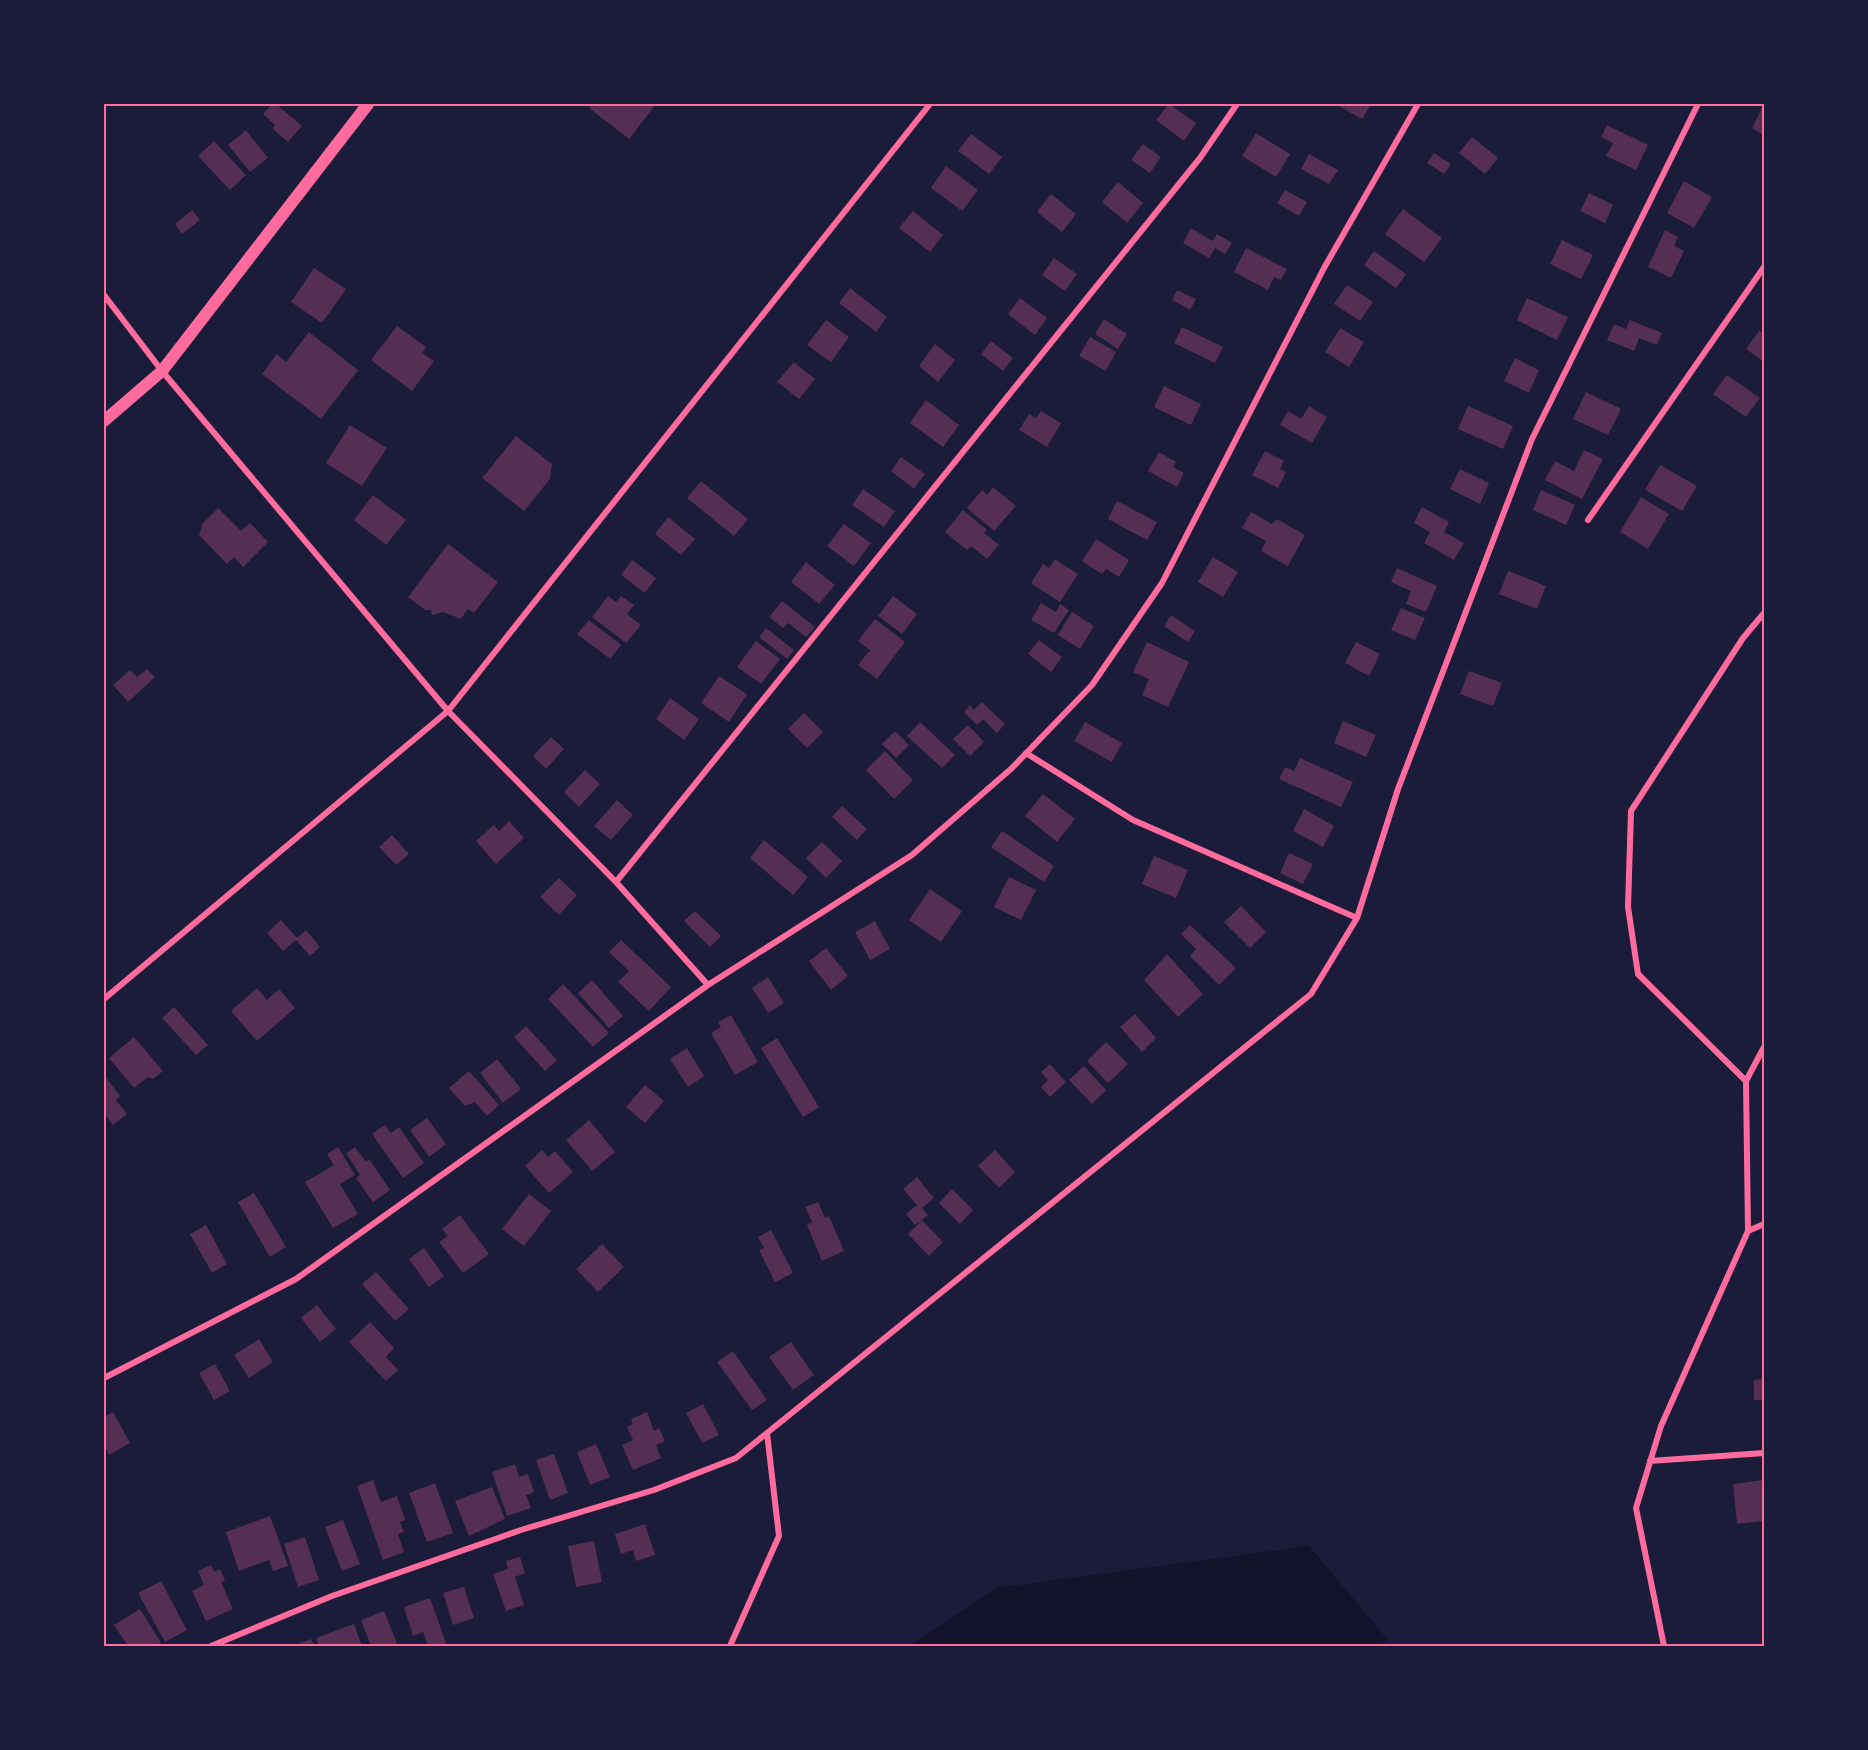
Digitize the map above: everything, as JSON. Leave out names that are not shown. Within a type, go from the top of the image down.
[{"type":"main road","points":[[104,421],[162,371],[368,104]]},
{"type":"street","points":[[104,999],[448,711],[930,104]]},
{"type":"street","points":[[616,882],[1200,158],[1238,104]]},
{"type":"street","points":[[104,1378],[296,1279],[708,985],[912,855],[1026,753],[1092,685],[1162,583],[1324,268],[1418,104]]},
{"type":"street","points":[[211,1647],[332,1596],[521,1530],[654,1490],[736,1458],[1311,994],[1357,918],[1398,789],[1532,439],[1698,104]]},
{"type":"street","points":[[1588,520],[1764,267]]},
{"type":"street","points":[[104,295],[162,371],[448,711],[616,882],[708,985]]},
{"type":"street","points":[[1746,1081],[1638,974],[1628,907],[1631,811],[1743,638],[1764,613]]},
{"type":"street","points":[[1026,753],[1133,820],[1357,918]]},
{"type":"street","points":[[1664,1647],[1636,1508],[1661,1426],[1748,1231],[1746,1081],[1764,1047]]},
{"type":"street","points":[[1748,1231],[1764,1224]]},
{"type":"street","points":[[730,1647],[779,1536],[767,1433]]},
{"type":"street","points":[[1650,1461],[1764,1453]]},
{"type":"shaded area","points":[[1309,1546],[1388,1640],[1375,1646],[910,1646],[996,1588]]},
{"type":"building","points":[[272,104],[276,104],[302,126],[288,142],[273,129],[275,125],[263,114]]},
{"type":"building","points":[[592,104],[656,104],[629,139],[589,108]]},
{"type":"building","points":[[1169,104],[1196,123],[1184,141],[1156,120]]},
{"type":"building","points":[[1335,104],[1371,104],[1362,119]]},
{"type":"building","points":[[1764,104],[1764,135],[1752,128]]},
{"type":"building","points":[[1607,125],[1648,145],[1636,170],[1606,156],[1613,143],[1601,137]]},
{"type":"building","points":[[246,130],[268,158],[250,172],[228,145]]},
{"type":"building","points":[[1256,133],[1290,154],[1276,177],[1242,156]]},
{"type":"building","points":[[971,134],[1002,157],[989,174],[958,151]]},
{"type":"building","points":[[1472,137],[1498,158],[1485,174],[1459,153]]},
{"type":"building","points":[[214,141],[246,175],[230,190],[198,156]]},
{"type":"building","points":[[1143,144],[1161,157],[1150,173],[1131,160]]},
{"type":"building","points":[[1434,153],[1451,164],[1444,174],[1427,163]]},
{"type":"building","points":[[1309,154],[1338,170],[1329,184],[1301,169]]},
{"type":"building","points":[[946,166],[978,190],[962,211],[931,188]]},
{"type":"building","points":[[1684,181],[1712,197],[1694,228],[1667,213]]},
{"type":"building","points":[[1118,182],[1143,203],[1127,223],[1102,202]]},
{"type":"building","points":[[1285,190],[1307,202],[1299,216],[1277,203]]},
{"type":"building","points":[[1589,193],[1613,205],[1605,223],[1580,211]]},
{"type":"building","points":[[1051,194],[1076,214],[1062,232],[1037,212]]},
{"type":"building","points":[[1403,209],[1442,238],[1424,262],[1385,234]]},
{"type":"building","points":[[192,210],[200,220],[182,234],[175,224]]},
{"type":"building","points":[[913,211],[943,235],[930,252],[899,228]]},
{"type":"building","points":[[1191,228],[1213,241],[1217,234],[1232,243],[1225,254],[1215,248],[1209,258],[1183,243]]},
{"type":"building","points":[[1665,230],[1678,237],[1674,246],[1684,251],[1671,278],[1648,267]]},
{"type":"building","points":[[1562,240],[1593,255],[1581,279],[1550,264]]},
{"type":"building","points":[[1246,248],[1287,269],[1281,280],[1274,277],[1268,290],[1234,272]]},
{"type":"building","points":[[1374,251],[1406,274],[1396,288],[1364,265]]},
{"type":"building","points":[[1054,258],[1077,274],[1065,291],[1042,275]]},
{"type":"building","points":[[314,268],[346,289],[322,323],[291,302]]},
{"type":"building","points":[[1347,285],[1373,302],[1360,321],[1334,304]]},
{"type":"building","points":[[850,288],[887,317],[876,332],[839,303]]},
{"type":"building","points":[[1177,290],[1196,299],[1190,310],[1172,300]]},
{"type":"building","points":[[1020,298],[1047,318],[1035,335],[1008,314]]},
{"type":"building","points":[[1527,298],[1568,317],[1557,340],[1517,320]]},
{"type":"building","points":[[1104,319],[1127,334],[1118,349],[1095,334]]},
{"type":"building","points":[[826,320],[849,337],[831,362],[807,345]]},
{"type":"building","points":[[1630,320],[1662,333],[1657,345],[1639,338],[1634,351],[1607,340],[1614,324],[1626,329]]},
{"type":"building","points":[[397,326],[426,347],[422,353],[434,361],[412,391],[371,360]]},
{"type":"building","points":[[1182,327],[1223,347],[1215,363],[1174,343]]},
{"type":"building","points":[[1340,328],[1364,342],[1349,367],[1325,352]]},
{"type":"building","points":[[1759,331],[1764,334],[1764,362],[1746,349]]},
{"type":"building","points":[[309,332],[358,370],[321,419],[262,374],[277,354],[286,362]]},
{"type":"building","points":[[1090,337],[1116,352],[1106,371],[1079,356]]},
{"type":"building","points":[[991,341],[1013,358],[1003,371],[981,354]]},
{"type":"building","points":[[935,344],[955,360],[938,382],[919,366]]},
{"type":"building","points":[[1515,358],[1539,370],[1529,393],[1504,381]]},
{"type":"building","points":[[794,362],[815,379],[799,399],[777,382]]},
{"type":"building","points":[[1727,375],[1760,398],[1746,417],[1713,394]]},
{"type":"building","points":[[1164,386],[1201,404],[1191,425],[1154,407]]},
{"type":"building","points":[[1586,392],[1621,409],[1608,435],[1573,419]]},
{"type":"building","points":[[926,400],[959,425],[943,447],[910,423]]},
{"type":"building","points":[[1309,406],[1327,417],[1312,443],[1280,425],[1288,411],[1301,419]]},
{"type":"building","points":[[1468,406],[1513,426],[1503,449],[1458,429]]},
{"type":"building","points":[[1041,411],[1061,423],[1047,447],[1019,430],[1029,414],[1036,418]]},
{"type":"building","points":[[350,425],[387,448],[362,486],[326,463]]},
{"type":"building","points":[[516,436],[552,464],[550,479],[524,511],[482,478]]},
{"type":"building","points":[[1584,450],[1603,459],[1582,499],[1545,480],[1555,461],[1574,471]]},
{"type":"building","points":[[1265,451],[1284,461],[1280,469],[1286,472],[1278,488],[1252,475]]},
{"type":"building","points":[[1159,452],[1176,462],[1173,467],[1184,473],[1177,487],[1148,471]]},
{"type":"building","points":[[901,457],[925,474],[914,489],[891,471]]},
{"type":"building","points":[[1660,465],[1697,486],[1682,511],[1645,490]]},
{"type":"building","points":[[1460,469],[1489,483],[1480,504],[1450,489]]},
{"type":"building","points":[[701,481],[748,519],[734,536],[687,498]]},
{"type":"building","points":[[993,487],[1016,506],[994,531],[967,508],[982,490],[987,495]]},
{"type":"building","points":[[863,489],[895,511],[884,527],[852,505]]},
{"type":"building","points":[[1541,490],[1575,505],[1566,525],[1533,510]]},
{"type":"building","points":[[373,495],[406,520],[386,545],[354,520]]},
{"type":"building","points":[[1641,497],[1669,514],[1648,549],[1620,532]]},
{"type":"building","points":[[1117,501],[1157,522],[1147,540],[1108,519]]},
{"type":"building","points":[[1422,507],[1449,522],[1444,532],[1464,543],[1454,560],[1424,543],[1430,532],[1414,523]]},
{"type":"building","points":[[218,508],[241,531],[250,523],[268,542],[243,567],[234,557],[227,564],[199,535],[203,523]]},
{"type":"building","points":[[963,510],[987,530],[984,533],[999,545],[987,559],[971,546],[967,550],[945,532]]},
{"type":"building","points":[[1251,512],[1272,524],[1277,519],[1305,535],[1288,566],[1261,551],[1266,541],[1242,528]]},
{"type":"building","points":[[668,517],[695,539],[681,555],[655,534]]},
{"type":"building","points":[[844,524],[871,543],[854,566],[827,546]]},
{"type":"building","points":[[1096,539],[1129,560],[1119,577],[1106,569],[1102,574],[1082,561]]},
{"type":"building","points":[[448,544],[498,582],[474,613],[468,609],[461,619],[443,612],[432,615],[431,610],[425,610],[408,597]]},
{"type":"building","points":[[1213,557],[1238,572],[1223,597],[1198,582]]},
{"type":"building","points":[[1055,559],[1078,574],[1060,602],[1031,583],[1043,564],[1049,568]]},
{"type":"building","points":[[632,560],[656,578],[645,593],[621,575]]},
{"type":"building","points":[[806,562],[835,585],[819,604],[791,582]]},
{"type":"building","points":[[1397,568],[1437,586],[1426,612],[1406,604],[1411,591],[1391,582]]},
{"type":"building","points":[[1508,571],[1546,586],[1537,609],[1499,594]]},
{"type":"building","points":[[608,596],[616,602],[621,596],[634,605],[627,614],[641,625],[626,643],[592,617]]},
{"type":"building","points":[[893,596],[917,614],[902,634],[878,616]]},
{"type":"building","points":[[782,601],[815,627],[806,637],[788,623],[783,628],[769,617]]},
{"type":"building","points":[[1041,603],[1056,612],[1060,604],[1069,610],[1054,633],[1031,620]]},
{"type":"building","points":[[1401,608],[1425,618],[1415,640],[1391,630]]},
{"type":"building","points":[[1072,612],[1094,626],[1080,649],[1058,635]]},
{"type":"building","points":[[1171,615],[1195,631],[1188,642],[1164,626]]},
{"type":"building","points":[[875,619],[905,642],[877,679],[858,665],[870,650],[858,641]]},
{"type":"building","points":[[589,620],[621,645],[610,659],[577,634]]},
{"type":"building","points":[[766,628],[794,650],[787,659],[759,637]]},
{"type":"building","points":[[1039,640],[1062,657],[1051,672],[1028,654]]},
{"type":"building","points":[[756,641],[780,659],[761,684],[737,667]]},
{"type":"building","points":[[1147,642],[1189,662],[1168,707],[1142,695],[1149,679],[1133,672]]},
{"type":"building","points":[[1356,642],[1380,654],[1369,676],[1345,663]]},
{"type":"building","points":[[147,669],[155,677],[128,702],[113,685],[130,670],[137,677]]},
{"type":"building","points":[[1469,671],[1502,683],[1493,706],[1460,694]]},
{"type":"building","points":[[719,676],[747,694],[729,722],[701,703]]},
{"type":"building","points":[[670,698],[699,719],[684,740],[656,719]]},
{"type":"building","points":[[982,702],[1005,724],[997,733],[983,719],[977,725],[964,712],[970,705],[974,710]]},
{"type":"building","points":[[804,713],[823,732],[807,748],[788,729]]},
{"type":"building","points":[[1343,721],[1376,735],[1366,757],[1334,743]]},
{"type":"building","points":[[920,722],[955,755],[942,768],[907,736]]},
{"type":"building","points":[[1085,722],[1122,743],[1112,762],[1074,741]]},
{"type":"building","points":[[968,725],[984,742],[970,756],[953,739]]},
{"type":"building","points":[[895,731],[909,745],[896,758],[882,744]]},
{"type":"building","points":[[551,737],[564,749],[546,769],[533,756]]},
{"type":"building","points":[[885,751],[913,780],[894,799],[866,770]]},
{"type":"building","points":[[1300,758],[1353,782],[1341,807],[1279,779],[1285,767],[1294,771]]},
{"type":"building","points":[[585,770],[600,784],[579,807],[564,792]]},
{"type":"building","points":[[1043,794],[1075,819],[1057,842],[1025,816]]},
{"type":"building","points":[[617,800],[633,815],[611,840],[594,826]]},
{"type":"building","points":[[842,806],[867,829],[857,840],[832,817]]},
{"type":"building","points":[[1304,809],[1334,826],[1323,847],[1293,831]]},
{"type":"building","points":[[509,821],[524,838],[496,864],[476,841],[494,825],[499,831]]},
{"type":"building","points":[[1002,831],[1054,866],[1044,882],[991,847]]},
{"type":"building","points":[[392,835],[409,854],[396,865],[379,847]]},
{"type":"building","points":[[764,840],[808,877],[793,895],[750,858]]},
{"type":"building","points":[[822,842],[842,861],[826,878],[806,858]]},
{"type":"building","points":[[1289,853],[1313,864],[1303,884],[1280,873]]},
{"type":"building","points":[[1154,856],[1188,870],[1176,898],[1142,884]]},
{"type":"building","points":[[1009,877],[1036,890],[1021,920],[994,907]]},
{"type":"building","points":[[559,878],[577,895],[559,915],[540,897]]},
{"type":"building","points":[[930,889],[962,911],[941,942],[909,920]]},
{"type":"building","points":[[1241,906],[1266,932],[1250,948],[1224,922]]},
{"type":"building","points":[[695,911],[721,936],[710,947],[684,921]]},
{"type":"building","points":[[281,920],[297,938],[306,930],[320,947],[310,956],[296,940],[283,951],[267,933]]},
{"type":"building","points":[[875,921],[890,949],[870,960],[855,932]]},
{"type":"building","points":[[1190,925],[1236,968],[1219,985],[1190,956],[1196,949],[1181,934]]},
{"type":"building","points":[[621,940],[671,987],[649,1011],[618,982],[629,971],[609,952]]},
{"type":"building","points":[[826,948],[848,976],[831,990],[809,961]]},
{"type":"building","points":[[1167,954],[1203,994],[1178,1017],[1144,980]]},
{"type":"building","points":[[768,977],[784,1003],[768,1013],[752,988]]},
{"type":"building","points":[[592,980],[623,1016],[609,1028],[578,993]]},
{"type":"building","points":[[563,984],[609,1033],[593,1047],[548,999]]},
{"type":"building","points":[[257,988],[267,1000],[279,989],[295,1008],[257,1041],[231,1011]]},
{"type":"building","points":[[174,1007],[208,1045],[196,1055],[162,1018]]},
{"type":"building","points":[[1135,1014],[1156,1038],[1142,1052],[1120,1027]]},
{"type":"building","points":[[731,1015],[758,1062],[735,1075],[711,1033],[721,1027],[718,1022]]},
{"type":"building","points":[[526,1026],[557,1060],[545,1071],[514,1037]]},
{"type":"building","points":[[134,1037],[163,1071],[153,1079],[148,1077],[134,1088],[109,1058]]},
{"type":"building","points":[[777,1038],[819,1107],[803,1117],[761,1048]]},
{"type":"building","points":[[1106,1042],[1128,1064],[1108,1083],[1087,1061]]},
{"type":"building","points":[[687,1048],[704,1076],[688,1087],[670,1059]]},
{"type":"building","points":[[497,1059],[521,1089],[503,1103],[480,1073]]},
{"type":"building","points":[[1050,1064],[1066,1082],[1050,1097],[1041,1087],[1048,1080],[1041,1072]]},
{"type":"building","points":[[1084,1066],[1106,1090],[1092,1104],[1069,1080]]},
{"type":"building","points":[[469,1071],[499,1105],[487,1116],[475,1102],[465,1106],[449,1088]]},
{"type":"building","points":[[104,1075],[120,1096],[116,1100],[127,1114],[113,1125],[104,1113]]},
{"type":"building","points":[[645,1085],[664,1101],[645,1123],[626,1107]]},
{"type":"building","points":[[427,1118],[446,1144],[429,1157],[410,1130]]},
{"type":"building","points":[[589,1120],[615,1152],[592,1171],[566,1140]]},
{"type":"building","points":[[385,1125],[391,1133],[399,1127],[424,1163],[403,1178],[372,1134]]},
{"type":"building","points":[[338,1147],[355,1175],[340,1184],[358,1214],[333,1228],[305,1182],[334,1165],[327,1154]]},
{"type":"building","points":[[355,1147],[366,1162],[369,1159],[390,1190],[373,1202],[356,1178],[360,1175],[346,1153]]},
{"type":"building","points":[[542,1150],[548,1157],[555,1151],[573,1172],[549,1193],[525,1166]]},
{"type":"building","points":[[995,1150],[1015,1172],[999,1188],[978,1166]]},
{"type":"building","points":[[917,1177],[934,1198],[922,1208],[928,1215],[915,1225],[906,1214],[917,1205],[903,1189]]},
{"type":"building","points":[[952,1189],[973,1210],[960,1224],[939,1203]]},
{"type":"building","points":[[254,1193],[286,1247],[270,1257],[238,1202]]},
{"type":"building","points":[[529,1194],[551,1211],[524,1246],[502,1229]]},
{"type":"building","points":[[818,1202],[825,1218],[829,1216],[844,1251],[822,1261],[807,1225],[812,1222],[805,1207]]},
{"type":"building","points":[[460,1215],[489,1254],[463,1273],[439,1242],[448,1236],[442,1229]]},
{"type":"building","points":[[922,1220],[943,1242],[929,1256],[908,1234]]},
{"type":"building","points":[[206,1225],[227,1264],[212,1273],[190,1234]]},
{"type":"building","points":[[771,1230],[793,1273],[775,1282],[759,1250],[764,1248],[758,1237]]},
{"type":"building","points":[[602,1244],[624,1267],[598,1292],[576,1269]]},
{"type":"building","points":[[424,1248],[444,1276],[429,1287],[409,1259]]},
{"type":"building","points":[[376,1272],[409,1309],[395,1321],[362,1284]]},
{"type":"building","points":[[317,1305],[336,1329],[320,1342],[301,1318]]},
{"type":"building","points":[[370,1322],[394,1348],[386,1357],[398,1370],[386,1381],[349,1342]]},
{"type":"building","points":[[259,1339],[273,1362],[249,1378],[234,1355]]},
{"type":"building","points":[[791,1342],[814,1375],[793,1390],[769,1357]]},
{"type":"building","points":[[733,1351],[767,1400],[752,1410],[717,1362]]},
{"type":"building","points":[[215,1364],[230,1391],[214,1400],[199,1373]]},
{"type":"building","points":[[1764,1379],[1764,1400],[1754,1400],[1754,1380]]},
{"type":"building","points":[[703,1404],[719,1435],[702,1443],[686,1413]]},
{"type":"building","points":[[113,1412],[130,1443],[109,1455],[104,1444],[104,1417]]},
{"type":"building","points":[[647,1412],[654,1431],[659,1428],[665,1441],[656,1445],[661,1458],[633,1470],[622,1445],[633,1440],[627,1427],[633,1424],[631,1419]]},
{"type":"building","points":[[596,1444],[610,1477],[590,1485],[577,1452]]},
{"type":"building","points":[[554,1454],[568,1493],[550,1500],[536,1460]]},
{"type":"building","points":[[515,1464],[519,1477],[528,1474],[534,1492],[526,1495],[531,1508],[507,1516],[492,1472]]},
{"type":"building","points":[[373,1480],[381,1502],[397,1496],[405,1520],[400,1522],[404,1532],[398,1534],[404,1552],[383,1560],[357,1486]]},
{"type":"building","points":[[1764,1480],[1764,1521],[1737,1524],[1733,1484]]},
{"type":"building","points":[[435,1483],[453,1533],[427,1542],[409,1493]]},
{"type":"building","points":[[492,1487],[505,1519],[469,1536],[455,1501]]},
{"type":"building","points":[[270,1516],[288,1566],[273,1571],[269,1560],[239,1571],[226,1532]]},
{"type":"building","points":[[343,1520],[360,1564],[342,1571],[325,1527]]},
{"type":"building","points":[[645,1524],[655,1555],[636,1561],[633,1550],[621,1554],[615,1534]]},
{"type":"building","points":[[305,1537],[319,1580],[298,1587],[284,1544]]},
{"type":"building","points":[[594,1541],[602,1582],[576,1587],[568,1546]]},
{"type":"building","points":[[520,1557],[525,1573],[515,1577],[524,1605],[506,1611],[493,1574],[508,1569],[506,1561]]},
{"type":"building","points":[[211,1565],[214,1572],[220,1569],[225,1580],[221,1582],[233,1609],[206,1621],[192,1591],[204,1585],[198,1571]]},
{"type":"building","points":[[161,1581],[187,1630],[165,1642],[138,1593]]},
{"type":"building","points":[[464,1587],[474,1618],[453,1625],[443,1593]]},
{"type":"building","points":[[430,1598],[447,1646],[428,1646],[423,1632],[413,1636],[404,1607]]},
{"type":"building","points":[[140,1609],[161,1643],[156,1646],[128,1646],[114,1625]]},
{"type":"building","points":[[384,1611],[398,1646],[371,1646],[361,1620]]},
{"type":"building","points":[[354,1624],[362,1646],[319,1646],[316,1638]]},
{"type":"building","points":[[311,1639],[314,1646],[295,1645]]}]
